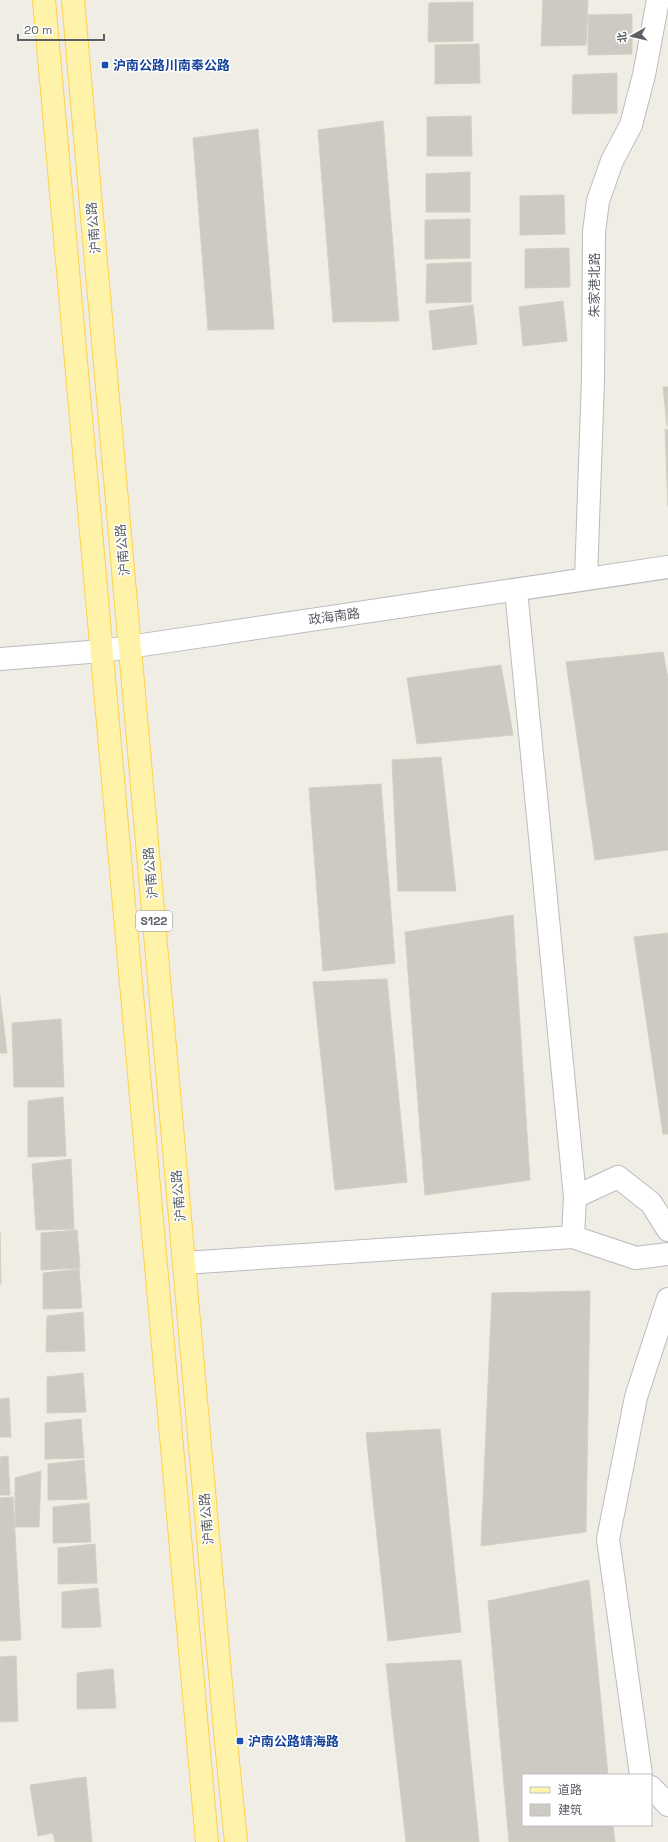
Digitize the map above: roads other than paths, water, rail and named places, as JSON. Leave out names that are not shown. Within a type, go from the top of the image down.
[{"type":"main road","name":"沪南公路","points":[[44,0],[208,1842]]},
{"type":"main road","name":"沪南公路","points":[[73,0],[236,1842]]},
{"type":"street","name":"朱家港北路","points":[[586,579],[593,380],[594,232],[598,201],[610,167],[631,125],[644,75],[658,0]]},
{"type":"street","name":"政海南路","points":[[0,659],[102,651],[668,567]]},
{"type":"street","points":[[516,590],[575,1197],[573,1238]]},
{"type":"street","points":[[575,1197],[618,1177],[651,1203],[668,1230]]},
{"type":"street","points":[[184,1263],[573,1238],[636,1258],[668,1254]]},
{"type":"street","points":[[641,1774],[608,1539],[636,1397],[668,1299]]},
{"type":"street","points":[[652,1788],[668,1805]]},
{"type":"place","name":"沪南公路川南奉公路","points":[[105,65]]},
{"type":"place","name":"沪南公路靖海路","points":[[240,1741]]}]
